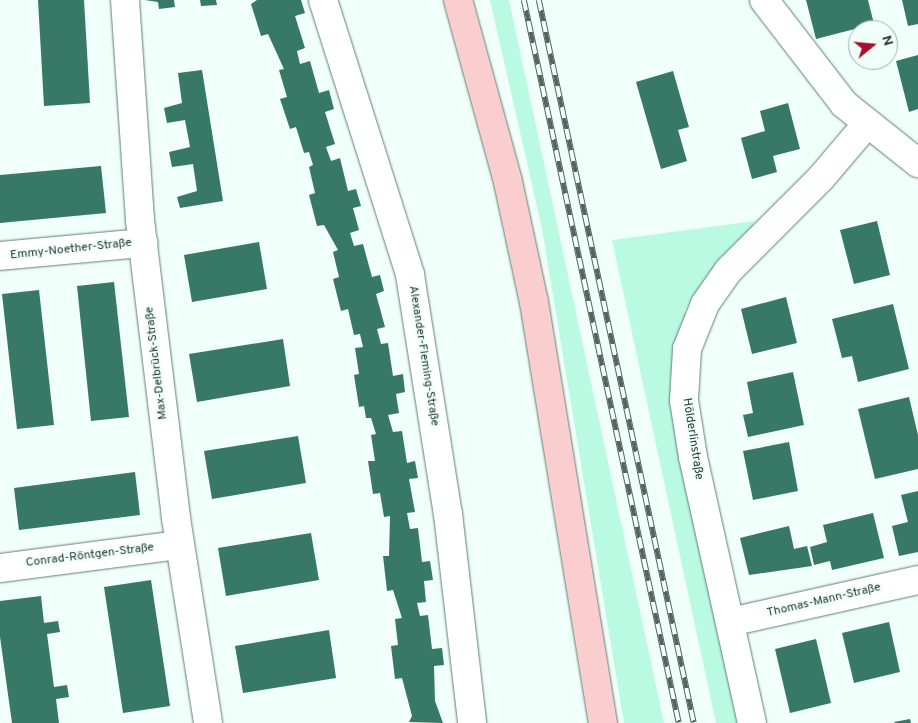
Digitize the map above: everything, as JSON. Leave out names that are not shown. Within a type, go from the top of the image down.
[{"type":"main road","points":[[458,0],[508,182],[534,302],[603,723]]},
{"type":"street","name":"Max-Delbrück-Straße","points":[[125,0],[142,243],[180,545],[208,723]]},
{"type":"street","name":"Alexander-Fleming-Straße","points":[[323,0],[410,275],[448,514],[472,723]]},
{"type":"street","points":[[764,0],[807,62],[866,126],[918,164]]},
{"type":"street","name":"Hölderlinstraße","points":[[752,723],[693,457],[684,400],[687,349],[705,304],[728,271],[821,178],[866,126]]},
{"type":"street","name":"Emmy-Noether-Straße","points":[[0,256],[142,243]]},
{"type":"street","name":"Conrad-Röntgen-Straße","points":[[0,568],[180,545]]},
{"type":"street","name":"Thomas-Mann-Straße","points":[[730,622],[918,580]]},
{"type":"green space","points":[[490,0],[509,0],[664,723],[624,723],[542,229]]},
{"type":"green space","points":[[755,221],[735,253],[721,256],[684,311],[688,321],[678,353],[741,723],[716,723],[612,240]]},
{"type":"building","points":[[38,0],[84,0],[90,103],[44,106]]},
{"type":"building","points":[[145,0],[174,0],[175,7],[159,9],[158,2]]},
{"type":"building","points":[[200,0],[216,0],[217,5],[201,6]]},
{"type":"building","points":[[257,0],[301,0],[305,13],[295,16],[305,48],[297,51],[300,64],[310,61],[319,93],[329,90],[334,109],[325,112],[335,144],[326,147],[331,161],[340,158],[348,191],[356,189],[361,206],[353,208],[359,230],[350,233],[354,246],[363,244],[372,277],[380,275],[384,291],[376,294],[385,327],[377,329],[381,344],[388,343],[393,376],[403,374],[405,392],[396,394],[399,413],[388,415],[393,432],[402,431],[407,463],[415,461],[418,478],[409,479],[415,512],[407,513],[410,529],[418,528],[422,562],[430,561],[433,580],[424,581],[426,602],[417,603],[420,616],[428,615],[432,649],[442,648],[444,665],[434,666],[435,701],[443,723],[409,722],[412,716],[402,678],[395,679],[391,646],[398,645],[395,619],[402,618],[393,590],[387,591],[383,556],[389,556],[390,516],[384,517],[380,493],[373,494],[368,461],[375,461],[371,435],[376,434],[371,418],[366,418],[364,406],[359,407],[354,375],[359,374],[355,348],[363,347],[360,334],[354,335],[348,309],[341,311],[333,279],[339,277],[333,252],[338,250],[324,225],[317,226],[309,195],[315,193],[309,167],[313,165],[309,152],[304,153],[296,127],[290,129],[280,99],[287,97],[279,70],[284,69],[268,34],[261,36],[251,4]]},
{"type":"building","points":[[806,0],[868,0],[873,20],[848,20],[848,31],[816,39]]},
{"type":"building","points":[[902,0],[918,0],[918,24],[908,26]]},
{"type":"building","points":[[918,55],[918,109],[909,112],[898,69],[898,60]]},
{"type":"building","points":[[202,70],[223,201],[180,208],[177,197],[197,191],[193,164],[172,167],[169,152],[190,147],[185,120],[167,123],[164,108],[182,103],[178,73]]},
{"type":"building","points":[[673,71],[689,127],[678,130],[687,161],[661,169],[636,82]]},
{"type":"building","points":[[788,103],[800,149],[773,156],[777,172],[752,179],[741,138],[765,131],[760,111]]},
{"type":"building","points":[[101,166],[106,213],[0,223],[0,175]]},
{"type":"building","points":[[877,221],[890,275],[854,284],[840,230]]},
{"type":"building","points":[[259,242],[267,289],[192,302],[184,255]]},
{"type":"building","points":[[114,282],[129,417],[91,421],[77,286]]},
{"type":"building","points":[[39,290],[54,425],[17,429],[2,294]]},
{"type":"building","points":[[786,297],[797,343],[752,354],[741,309]]},
{"type":"building","points":[[893,304],[909,369],[858,382],[852,356],[842,358],[832,319]]},
{"type":"building","points":[[283,339],[290,386],[197,402],[189,354]]},
{"type":"building","points":[[793,372],[804,425],[748,437],[743,415],[753,413],[747,382]]},
{"type":"building","points":[[909,397],[918,435],[918,469],[875,479],[858,409]]},
{"type":"building","points":[[298,436],[306,483],[212,499],[204,451]]},
{"type":"building","points":[[789,442],[798,491],[753,500],[743,451]]},
{"type":"building","points":[[135,472],[140,515],[19,530],[14,488]]},
{"type":"building","points":[[918,491],[918,552],[899,556],[892,526],[908,522],[901,495]]},
{"type":"building","points":[[873,513],[884,558],[832,570],[830,561],[814,565],[810,547],[827,542],[823,525]]},
{"type":"building","points":[[789,526],[794,549],[807,546],[812,566],[749,575],[740,538]]},
{"type":"building","points":[[311,533],[319,580],[226,596],[218,548]]},
{"type":"building","points":[[151,580],[170,706],[123,713],[104,587]]},
{"type":"building","points":[[41,596],[44,623],[58,621],[60,632],[47,634],[54,687],[67,685],[69,697],[56,699],[59,723],[12,723],[0,637],[0,601]]},
{"type":"building","points":[[889,622],[900,672],[854,683],[842,633]]},
{"type":"building","points":[[329,630],[336,678],[243,693],[235,646]]},
{"type":"building","points":[[816,639],[831,703],[790,713],[775,649]]},
{"type":"building","points":[[910,719],[911,723],[894,722]]},
{"type":"railway","points":[[524,0],[679,723]]},
{"type":"railway","points":[[539,0],[694,723]]}]
